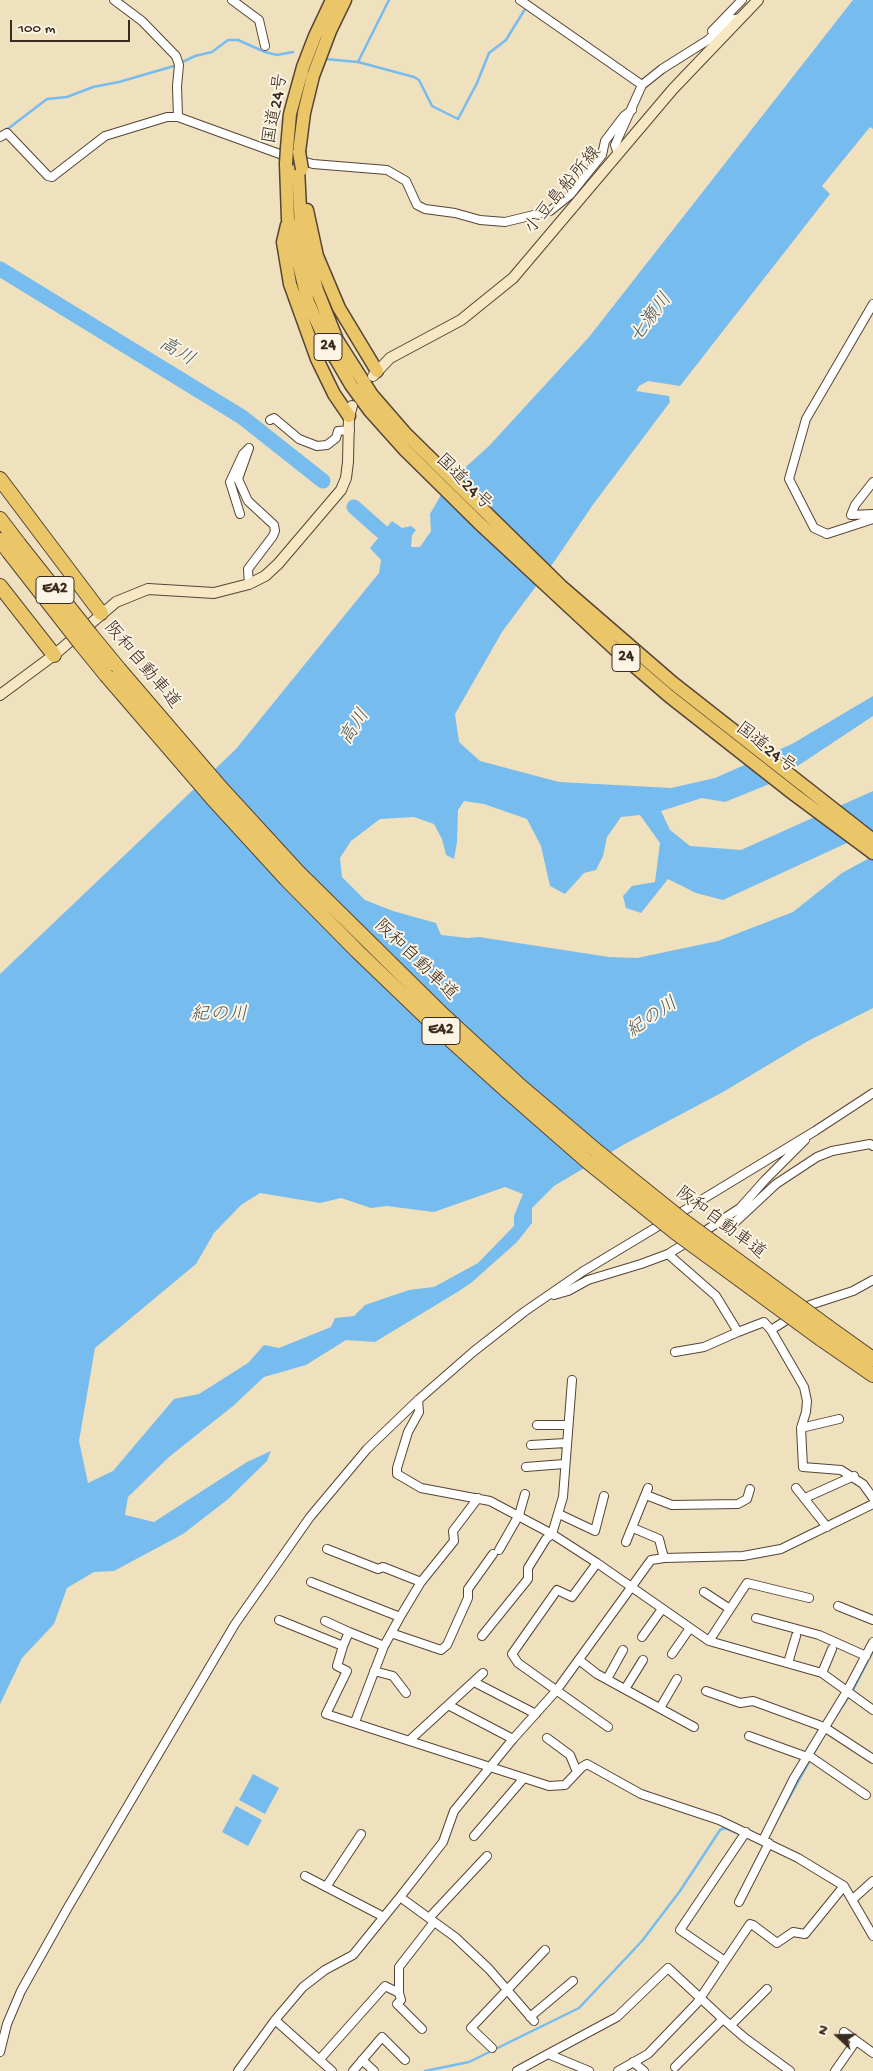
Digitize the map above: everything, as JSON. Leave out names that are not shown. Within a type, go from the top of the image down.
[{"type":"highway","name":"国道24号","points":[[293,150],[290,114],[303,67],[332,0]]},
{"type":"highway","name":"国道24号","points":[[293,150],[313,76],[330,31],[345,0]]},
{"type":"highway","name":"24","points":[[293,150],[296,167]]},
{"type":"highway","name":"国道24号","points":[[296,167],[304,208],[296,233]]},
{"type":"highway","name":"国道24号","points":[[296,167],[288,219],[296,233],[337,340],[401,437],[530,571],[662,690],[794,795],[873,853]]},
{"type":"highway","name":"24","points":[[296,233],[317,256],[339,308],[375,374]]},
{"type":"highway","name":"24","points":[[296,233],[290,284],[317,359],[334,394],[351,411]]},
{"type":"highway","name":"国道24号","points":[[401,437],[562,587],[643,658],[873,840]]},
{"type":"highway","points":[[0,479],[102,613]]},
{"type":"highway","name":"阪和自動車道","points":[[0,519],[14,548],[85,639],[106,675],[193,776],[287,880],[357,951],[507,1092],[588,1162],[675,1232],[820,1339],[873,1375]]},
{"type":"highway","name":"阪和自動車道","points":[[0,540],[14,548]]},
{"type":"highway","points":[[0,586],[54,655]]},
{"type":"highway","name":"阪和自動車道","points":[[85,639],[119,670],[221,788],[292,865],[443,1015],[518,1084],[685,1222],[873,1359]]},
{"type":"main road","name":"小豆島船所線","points":[[375,374],[390,358],[461,320],[513,278],[672,89],[758,0]]},
{"type":"main road","points":[[0,695],[54,655],[116,602],[148,589],[214,593],[249,584],[265,576],[278,564],[341,490],[346,478],[351,411]]},
{"type":"street","points":[[114,0],[142,21],[176,56],[178,64],[178,117]]},
{"type":"street","points":[[232,0],[259,20],[264,46]]},
{"type":"street","points":[[520,0],[642,85]]},
{"type":"street","points":[[698,46],[742,0]]},
{"type":"street","points":[[618,153],[615,145],[642,85],[662,69],[698,46],[729,20],[741,18]]},
{"type":"street","points":[[0,138],[7,133],[48,176],[52,177],[104,136],[167,117],[178,117],[270,152],[313,164],[386,170],[406,181],[417,205],[424,209],[455,212],[480,220],[505,222],[550,211],[570,195],[602,155],[605,141],[624,116],[632,110]]},
{"type":"street","points":[[873,304],[806,419],[789,480],[814,528],[827,534],[873,519]]},
{"type":"street","points":[[270,420],[274,418],[299,439],[317,446],[327,445],[336,438],[338,431],[350,430]]},
{"type":"street","points":[[240,514],[230,482],[243,454],[249,448],[238,479],[248,501],[274,525],[275,531],[248,568],[249,584]]},
{"type":"street","points":[[873,482],[855,505],[851,515],[873,514]]},
{"type":"street","points":[[0,2052],[7,2024],[21,1991],[115,1826],[235,1624],[310,1517],[367,1449],[418,1400],[473,1352],[524,1312],[550,1296],[582,1272],[815,1131],[873,1093]]},
{"type":"street","points":[[550,1296],[568,1291],[588,1280],[668,1254],[721,1221],[740,1208],[765,1180],[815,1131]]},
{"type":"street","points":[[721,1221],[730,1227],[776,1184],[817,1158],[832,1151],[870,1144],[873,1146]]},
{"type":"street","points":[[668,1254],[716,1296],[738,1332]]},
{"type":"street","points":[[771,1330],[810,1305],[853,1291],[873,1280]]},
{"type":"street","points":[[675,1352],[704,1347],[764,1322],[771,1330],[804,1387],[807,1402],[801,1428],[803,1467],[841,1470],[854,1476],[873,1498]]},
{"type":"street","points":[[482,1636],[528,1579],[528,1568],[546,1539],[552,1534],[563,1497],[567,1425],[572,1380]]},
{"type":"street","points":[[418,1400],[419,1412],[408,1432],[397,1474],[421,1488],[490,1501],[552,1534],[709,1641],[822,1673],[873,1710]]},
{"type":"street","points":[[801,1428],[838,1419]]},
{"type":"street","points":[[537,1425],[567,1425]]},
{"type":"street","points":[[531,1445],[566,1443]]},
{"type":"street","points":[[526,1467],[564,1464]]},
{"type":"street","points":[[805,1498],[854,1476]]},
{"type":"street","points":[[796,1488],[827,1527]]},
{"type":"street","points":[[626,1542],[647,1492],[672,1505],[738,1504],[747,1499],[750,1489]]},
{"type":"street","points":[[391,1633],[440,1650],[447,1645],[468,1598],[468,1589],[496,1552],[519,1516],[525,1494]]},
{"type":"street","points":[[559,1514],[595,1531],[604,1496]]},
{"type":"street","points":[[355,1722],[384,1646],[391,1633],[422,1582],[454,1541],[453,1531],[478,1498]]},
{"type":"street","points":[[238,2071],[275,2020],[303,1987],[313,1978],[353,1955],[384,1917],[443,1842],[454,1811],[513,1739],[556,1691],[651,1560],[743,1556],[782,1549],[873,1504]]},
{"type":"street","points":[[633,1528],[659,1539],[664,1558]]},
{"type":"street","points":[[327,1549],[378,1569],[383,1567],[422,1582]]},
{"type":"street","points":[[597,1563],[572,1597],[557,1590],[512,1654],[518,1663],[608,1727]]},
{"type":"street","points":[[312,1582],[400,1617]]},
{"type":"street","points":[[709,1641],[746,1583],[808,1598]]},
{"type":"street","points":[[704,1592],[730,1609]]},
{"type":"street","points":[[838,1606],[873,1620]]},
{"type":"street","points":[[642,1637],[662,1609]]},
{"type":"street","points":[[756,1618],[819,1635],[866,1656]]},
{"type":"street","points":[[279,1620],[343,1646]]},
{"type":"street","points":[[325,1621],[384,1646]]},
{"type":"street","points":[[672,1654],[690,1628]]},
{"type":"street","points":[[349,1632],[337,1666],[347,1671],[326,1714],[555,1787],[565,1785],[576,1772],[587,1764],[652,1799],[696,1812],[744,1835],[766,1841],[798,1858],[844,1886],[873,1936]]},
{"type":"street","points":[[788,1663],[796,1636]]},
{"type":"street","points":[[739,1902],[766,1841],[809,1757],[827,1728],[873,1642]]},
{"type":"street","points":[[607,1679],[623,1650]]},
{"type":"street","points":[[822,1673],[832,1650]]},
{"type":"street","points":[[579,1660],[607,1679],[694,1727]]},
{"type":"street","points":[[625,1689],[643,1660]]},
{"type":"street","points":[[374,1671],[393,1676],[406,1693]]},
{"type":"street","points":[[412,1738],[483,1673]]},
{"type":"street","points":[[660,1708],[677,1678]]},
{"type":"street","points":[[474,1682],[536,1714]]},
{"type":"street","points":[[706,1691],[740,1703],[753,1701],[827,1728],[873,1759]]},
{"type":"street","points":[[448,1705],[513,1739]]},
{"type":"street","points":[[749,1736],[809,1757],[866,1795]]},
{"type":"street","points":[[547,1738],[570,1754],[576,1772]]},
{"type":"street","points":[[474,1836],[524,1778]]},
{"type":"street","points":[[326,1887],[361,1834]]},
{"type":"street","points":[[725,1961],[680,1930],[744,1835]]},
{"type":"street","points":[[422,2029],[397,2004],[400,2000],[399,1967],[431,1920],[488,1856]]},
{"type":"street","points":[[305,1876],[384,1917]]},
{"type":"street","points":[[853,1899],[873,1881]]},
{"type":"street","points":[[618,2071],[648,2054],[701,1998],[750,1924],[777,1943],[793,1932],[805,1934],[844,1886]]},
{"type":"street","points":[[400,1897],[455,1937],[489,1969],[532,2019],[573,1980]]},
{"type":"street","points":[[492,2048],[471,2028],[545,1950]]},
{"type":"street","points":[[517,2071],[617,2017],[668,1968],[731,2025],[790,2071]]},
{"type":"street","points":[[320,2060],[385,1986],[399,1993]]},
{"type":"street","points":[[731,2025],[768,1989]]},
{"type":"street","points":[[676,2067],[724,2019]]},
{"type":"street","points":[[275,2020],[332,2071]]},
{"type":"street","points":[[844,2032],[873,2053]]},
{"type":"street","points":[[353,2071],[382,2037],[405,2060]]},
{"type":"street","points":[[835,2071],[856,2041]]},
{"type":"street","points":[[548,2054],[589,2071]]},
{"type":"street","points":[[362,2060],[374,2071]]},
{"type":"street","points":[[633,2062],[644,2071]]},
{"type":"water","name":"紀の川","points":[[853,0],[873,0],[873,129],[870,127],[822,186],[830,194],[680,386],[648,381],[639,386],[636,391],[669,396],[670,402],[592,506],[554,562],[502,632],[455,714],[459,742],[480,761],[559,782],[671,788],[715,778],[792,744],[873,696],[873,716],[772,783],[725,802],[702,798],[661,811],[670,830],[690,846],[741,850],[873,791],[873,831],[723,900],[696,893],[668,879],[641,913],[626,908],[623,896],[632,886],[655,882],[660,843],[640,815],[621,817],[607,837],[603,856],[596,870],[584,873],[565,894],[550,886],[541,846],[527,819],[484,804],[464,801],[458,810],[457,842],[454,859],[446,855],[442,839],[434,824],[414,817],[380,819],[351,841],[340,858],[342,877],[365,900],[393,911],[436,923],[441,935],[468,938],[479,937],[609,957],[637,958],[718,941],[793,912],[842,873],[873,856],[873,1008],[808,1041],[723,1092],[623,1145],[554,1186],[532,1208],[532,1223],[517,1242],[471,1283],[375,1342],[346,1340],[306,1365],[264,1377],[233,1406],[169,1457],[128,1497],[125,1515],[154,1522],[247,1462],[271,1451],[267,1461],[227,1500],[183,1534],[114,1571],[94,1572],[67,1588],[54,1624],[22,1658],[0,1704],[0,974],[236,749],[379,573],[381,560],[370,548],[392,521],[402,528],[411,526],[416,530],[412,535],[411,547],[420,547],[431,531],[430,514],[448,483],[489,446],[589,337]],"holes":[[[505,1187],[523,1194],[514,1216],[514,1226],[478,1263],[434,1287],[409,1290],[365,1305],[354,1316],[335,1318],[331,1327],[279,1348],[264,1345],[248,1363],[199,1394],[174,1399],[113,1471],[88,1483],[79,1441],[95,1348],[196,1264],[214,1233],[241,1205],[260,1193],[320,1203],[341,1198],[371,1208],[387,1206],[434,1212]]]},
{"type":"water","points":[[253,1774],[279,1788],[265,1814],[239,1800]]},
{"type":"water","points":[[236,1806],[262,1820],[248,1846],[222,1832]]},
{"type":"waterway","points":[[358,62],[389,0]]},
{"type":"waterway","points":[[325,59],[358,62],[414,77],[419,80],[432,106],[458,119],[477,83],[489,53],[506,40],[525,9]]},
{"type":"waterway","points":[[5,131],[47,99],[67,97],[93,87],[119,82],[174,66],[195,56],[212,52],[228,40],[238,40],[265,52],[277,55],[293,52]]},
{"type":"waterway","name":"高川","points":[[0,269],[242,417],[323,481]]},
{"type":"waterway","name":"高川","points":[[354,507],[398,546]]},
{"type":"waterway","points":[[853,1690],[873,1651]]},
{"type":"waterway","points":[[836,1716],[849,1696]]},
{"type":"waterway","points":[[766,1840],[820,1742]]},
{"type":"waterway","points":[[425,2071],[469,2062],[579,2008],[642,1941],[680,1891],[720,1830],[725,1828],[742,1835]]},
{"type":"water label","name":"七瀬川","points":[[652,319]]}]
